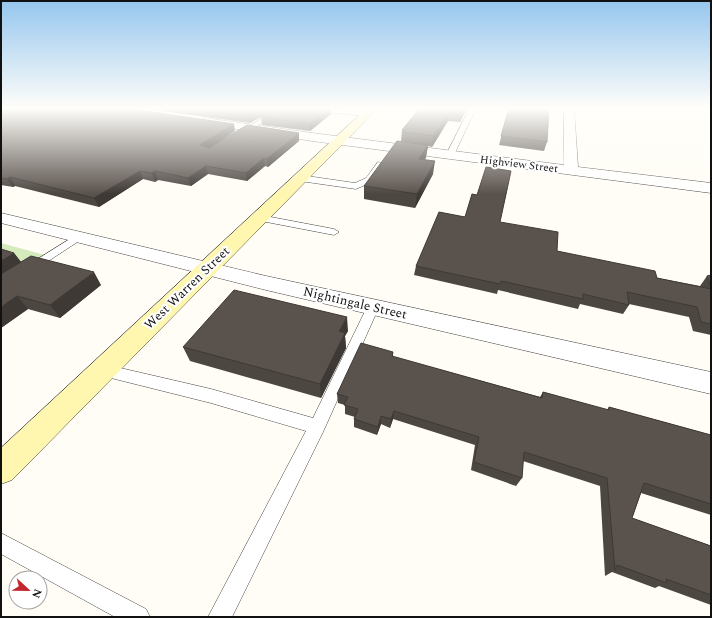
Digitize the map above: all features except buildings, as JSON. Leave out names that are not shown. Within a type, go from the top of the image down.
[{"type":"main road","name":"West Warren Street","points":[[1,469],[343,137]]},
{"type":"street","name":"Highview Street","points":[[313,137],[711,188]]},
{"type":"street","points":[[570,137],[571,170]]},
{"type":"street","name":"Nightingale Street","points":[[1,218],[207,269],[711,383]]},
{"type":"lane","points":[[450,155],[459,137]]},
{"type":"lane","points":[[300,178],[356,186],[369,180],[394,147]]},
{"type":"lane","points":[[260,218],[334,232]]},
{"type":"lane","points":[[1,288],[78,237]]},
{"type":"lane","points":[[220,617],[317,427],[373,307]]},
{"type":"lane","points":[[103,370],[167,384],[277,414],[317,427]]},
{"type":"lane","points":[[1,543],[138,617]]},
{"type":"green space","points":[[1,243],[45,255],[1,283]]}]
